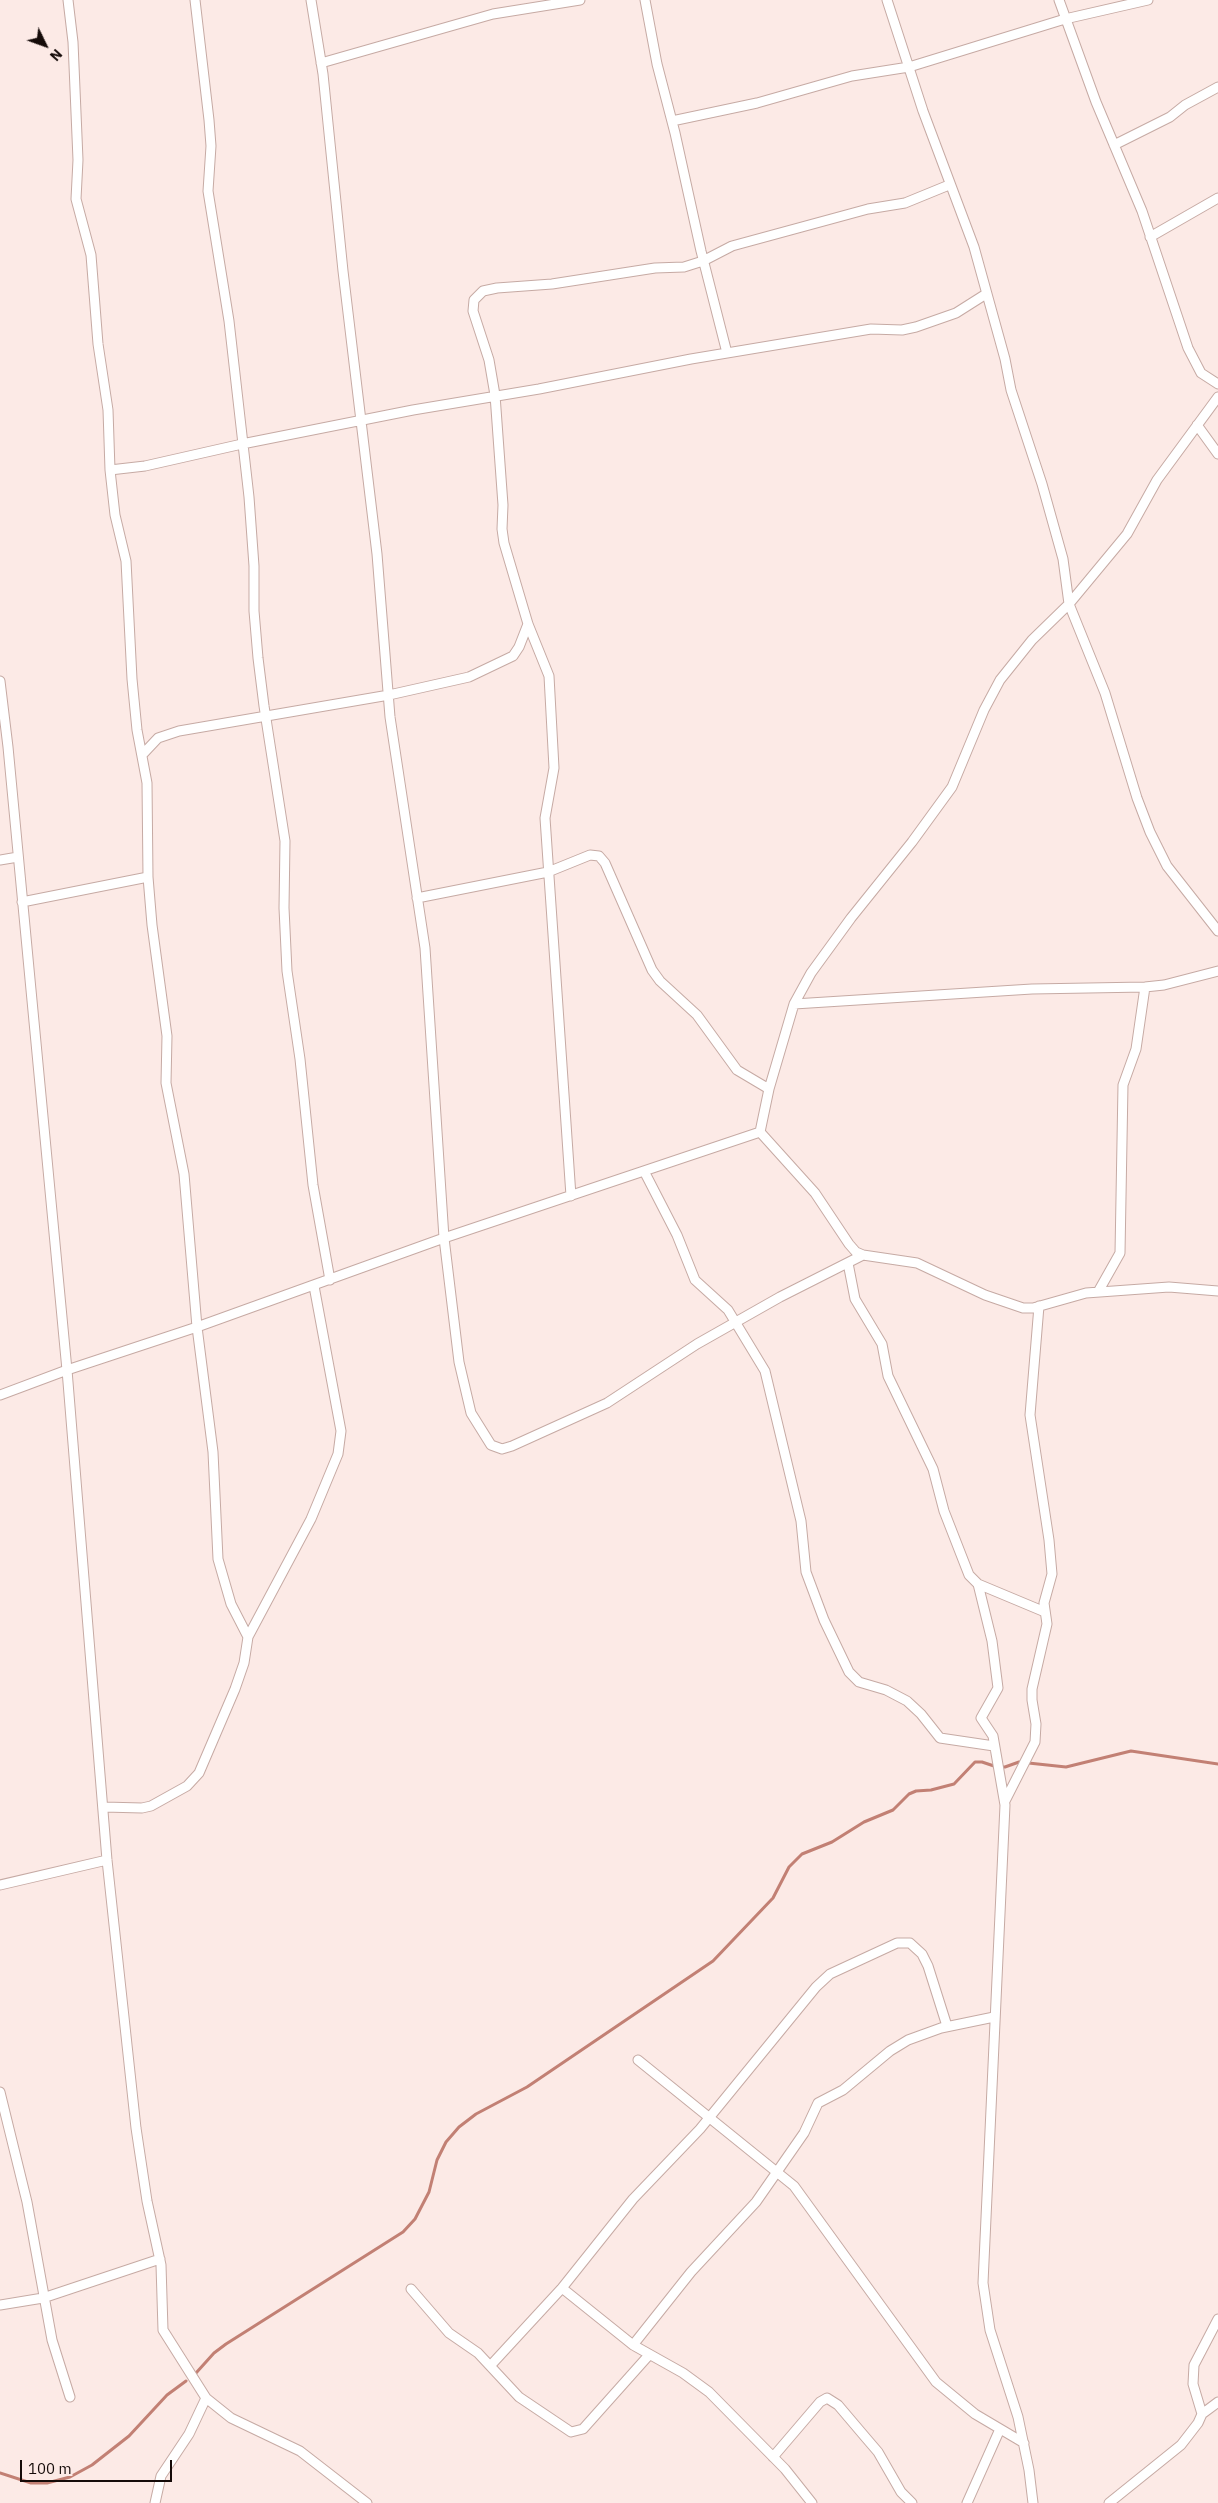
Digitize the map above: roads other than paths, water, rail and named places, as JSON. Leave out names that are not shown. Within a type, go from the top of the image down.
[{"type":"street","points":[[68,0],[73,42],[78,160],[76,199],[91,255],[98,344],[108,410],[110,470],[115,514],[126,561],[132,679],[142,755],[148,784],[148,877],[152,925],[167,1036],[166,1084],[184,1174],[196,1327],[214,1452],[219,1568],[231,1604],[248,1637]]},
{"type":"street","points":[[195,0],[211,146],[208,191],[228,312],[253,557],[254,611],[265,715],[286,841],[284,908],[287,971],[300,1059],[313,1185],[330,1280]]},
{"type":"street","points":[[311,0],[321,63],[360,422],[377,554],[396,766],[428,979],[444,1238],[459,1362],[471,1413],[486,1441],[496,1448],[512,1446],[607,1403],[697,1344],[863,1255]]},
{"type":"street","points":[[321,63],[493,14],[580,0]]},
{"type":"street","points":[[645,0],[657,64],[672,121],[703,261],[727,353]]},
{"type":"street","points":[[887,0],[949,185],[974,247],[1005,359],[1011,390],[1061,551],[1069,604],[1105,693],[1150,832],[1167,866],[1182,888],[1218,931]]},
{"type":"street","points":[[1059,0],[1096,102],[1150,237],[1195,364],[1208,379],[1218,384]]},
{"type":"street","points":[[672,121],[757,103],[852,76],[909,67],[1065,19],[1148,0]]},
{"type":"street","points":[[1114,145],[1170,117],[1185,105],[1218,87]]},
{"type":"street","points":[[571,1196],[545,818],[554,768],[549,676],[528,624],[502,529],[503,505],[495,395],[489,360],[473,311],[474,300],[479,294],[497,288],[552,284],[655,268],[675,269],[703,261],[732,246],[868,209],[904,203],[949,185]]},
{"type":"street","points":[[1150,237],[1218,198]]},
{"type":"street","points":[[110,470],[145,466],[242,444],[495,395],[727,353],[871,329],[902,330],[956,313],[986,294]]},
{"type":"street","points":[[760,1132],[768,1090],[794,1004],[812,973],[846,925],[952,787],[984,710],[1000,680],[1032,640],[1069,604],[1127,534],[1156,480],[1218,397]]},
{"type":"street","points":[[1197,425],[1218,454]]},
{"type":"street","points":[[142,755],[154,741],[171,733],[265,715],[389,695],[463,679],[506,660],[516,652],[528,624]]},
{"type":"street","points":[[0,680],[67,1370],[107,1860],[136,2128],[147,2201],[160,2259],[163,2330],[206,2398],[231,2418],[300,2451],[367,2503]]},
{"type":"street","points":[[417,898],[548,872],[590,855],[596,855],[602,859],[652,970],[660,981],[697,1015],[737,1070],[768,1090]]},
{"type":"street","points":[[0,860],[18,857]]},
{"type":"street","points":[[22,902],[148,877]]},
{"type":"street","points":[[794,1004],[1032,989],[1145,987],[1164,985],[1218,971]]},
{"type":"street","points":[[1098,1292],[1120,1253],[1123,1085],[1136,1049],[1145,987]]},
{"type":"street","points":[[0,1395],[67,1370],[314,1286],[444,1238],[760,1132]]},
{"type":"street","points":[[760,1132],[815,1193],[849,1244],[856,1252],[863,1255],[909,1261],[1000,1301],[1022,1308],[1039,1306],[1062,1298],[1098,1292],[1169,1287],[1218,1291]]},
{"type":"street","points":[[644,1171],[677,1234],[695,1280],[703,1289],[724,1305],[765,1371],[801,1521],[804,1563],[824,1620],[843,1662],[859,1682],[886,1690],[907,1701],[921,1714],[940,1738],[994,1746]]},
{"type":"street","points":[[848,1263],[851,1288],[855,1298],[882,1344],[888,1376],[933,1469],[944,1511],[964,1566],[978,1584],[992,1641],[998,1688],[981,1718],[993,1736],[1005,1801],[983,2283],[990,2330],[1018,2417],[1024,2443],[1032,2503]]},
{"type":"street","points":[[104,1807],[146,1808],[187,1786],[193,1780],[205,1760],[235,1689],[244,1663],[248,1637],[311,1519],[340,1448],[341,1431],[314,1286]]},
{"type":"street","points":[[1005,1801],[1035,1742],[1036,1724],[1032,1690],[1047,1624],[1045,1596],[1052,1574],[1049,1540],[1036,1470],[1030,1415],[1039,1306]]},
{"type":"street","points":[[978,1584],[1045,1612]]},
{"type":"street","points":[[0,1885],[107,1860]]},
{"type":"street","points":[[491,2365],[562,2288],[633,2199],[709,2118],[822,1980],[844,1966],[897,1943],[904,1941],[910,1943],[922,1954],[948,2026]]},
{"type":"street","points":[[634,2344],[691,2272],[756,2202],[804,2133],[813,2111],[823,2099],[843,2090],[890,2051],[908,2040],[948,2026],[994,2017]]},
{"type":"street","points":[[638,2060],[709,2118],[778,2170],[802,2196],[936,2382],[975,2414],[1024,2443]]},
{"type":"street","points":[[0,2092],[25,2194],[52,2340],[70,2398]]},
{"type":"street","points":[[0,2305],[43,2298],[160,2259]]},
{"type":"street","points":[[562,2288],[649,2355],[682,2373],[710,2392],[774,2456],[812,2503]]},
{"type":"street","points":[[412,2289],[449,2333],[478,2353],[519,2397],[571,2432],[575,2433],[583,2429],[603,2409],[649,2355]]},
{"type":"street","points":[[1202,2414],[1194,2384],[1194,2365],[1218,2319]]},
{"type":"street","points":[[155,2503],[161,2476],[189,2434],[206,2398]]},
{"type":"street","points":[[774,2456],[820,2402],[827,2398],[838,2406],[878,2452],[901,2492],[912,2503]]},
{"type":"street","points":[[1109,2503],[1181,2445],[1191,2435],[1202,2414],[1218,2402]]},
{"type":"street","points":[[967,2503],[1000,2428]]},
{"type":"waterway","points":[[196,2373],[214,2353],[226,2344],[403,2232],[415,2219],[429,2192],[437,2160],[446,2142],[459,2127],[476,2114],[527,2087],[713,1961],[773,1898],[789,1867],[802,1854],[832,1842],[864,1822],[893,1810],[909,1794],[954,1784],[975,1762],[982,1762],[997,1767],[1005,1767],[1019,1762],[1066,1767],[1131,1751],[1218,1764]]},
{"type":"waterway","points":[[0,2473],[31,2483],[47,2483],[70,2477],[92,2465],[129,2436],[167,2395],[186,2381]]}]
